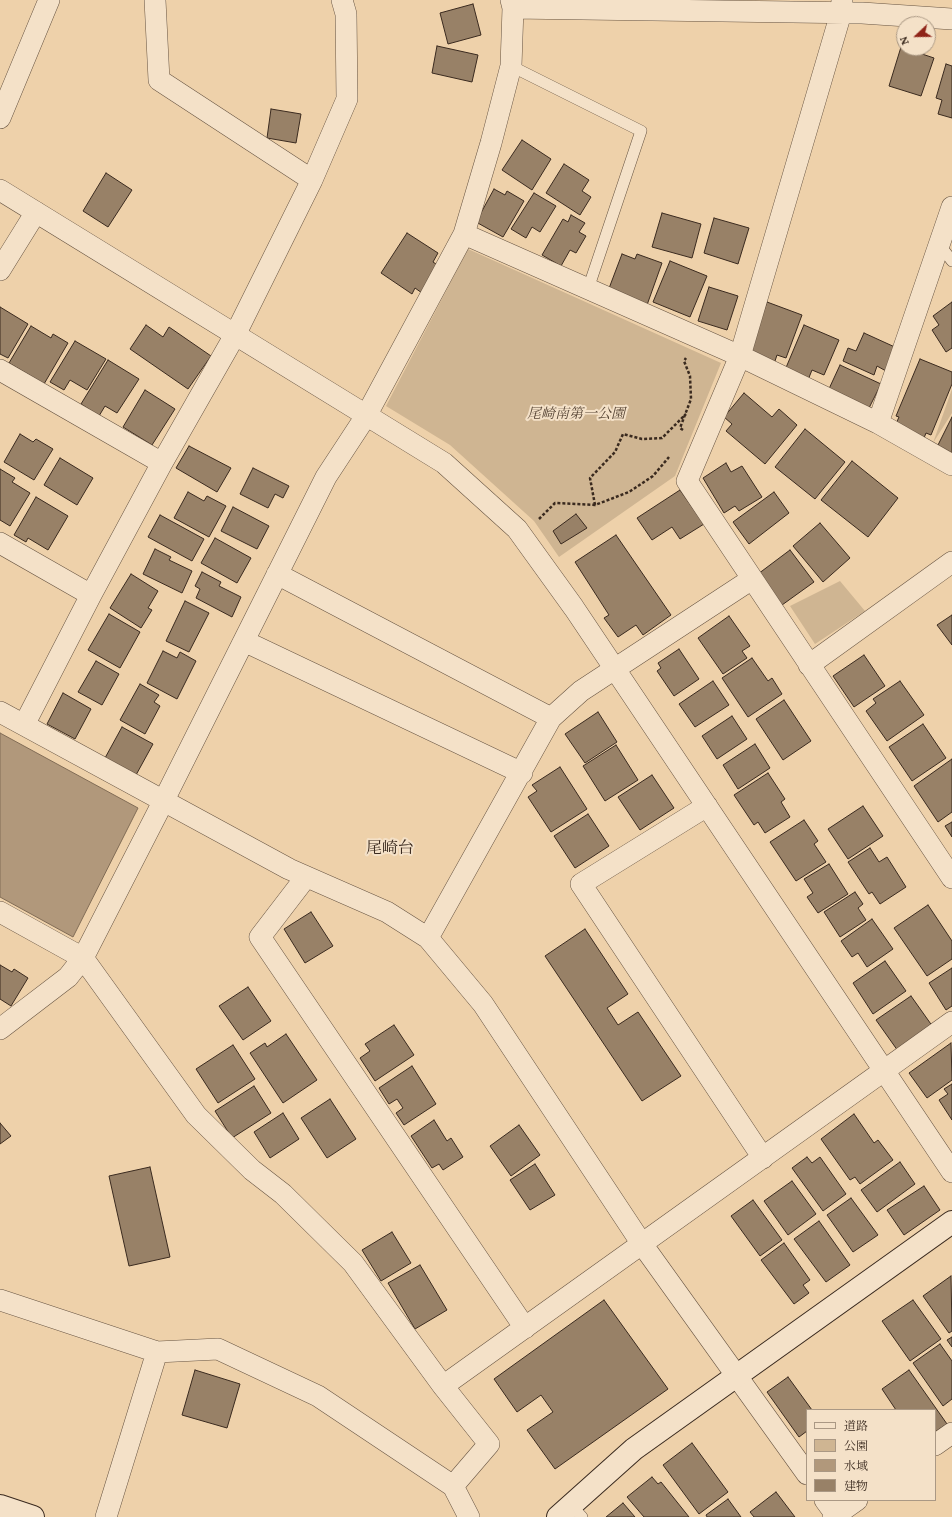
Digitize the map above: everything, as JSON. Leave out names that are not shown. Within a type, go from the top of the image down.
[{"type":"street","points":[[0,118],[49,0]]},
{"type":"street","points":[[155,0],[159,80],[312,180]]},
{"type":"street","points":[[24,725],[91,595],[162,463],[235,335],[312,180],[347,99],[346,14],[342,0]]},
{"type":"street","points":[[0,1029],[68,977],[83,958],[326,477],[366,416],[464,234],[491,143],[511,66],[512,4],[842,6],[952,19]]},
{"type":"street","points":[[842,6],[740,356],[688,481],[752,580],[952,878]]},
{"type":"street","points":[[0,190],[444,463],[517,529],[574,608],[952,1172]]},
{"type":"street","points":[[878,423],[952,207]]},
{"type":"street","points":[[0,270],[36,212]]},
{"type":"street","points":[[464,234],[740,356],[878,423],[952,465]]},
{"type":"street","points":[[0,370],[162,463]]},
{"type":"street","points":[[0,542],[91,595]]},
{"type":"street","points":[[809,665],[952,562]]},
{"type":"street","points":[[277,574],[551,718]]},
{"type":"street","points":[[428,938],[522,773],[551,718],[582,692],[752,580]]},
{"type":"street","points":[[244,641],[522,773]]},
{"type":"street","points":[[0,712],[289,870],[387,912],[428,938],[483,1004],[642,1244],[806,1473]]},
{"type":"street","points":[[707,806],[582,884],[763,1158]]},
{"type":"street","points":[[306,877],[260,937],[525,1328]]},
{"type":"street","points":[[0,912],[83,958],[196,1115],[252,1170],[283,1194],[353,1263],[443,1386],[488,1444],[453,1486]]},
{"type":"street","points":[[443,1386],[952,1022]]},
{"type":"street","points":[[570,1513],[634,1449],[952,1222]]},
{"type":"street","points":[[0,1300],[157,1352],[218,1349],[318,1396],[453,1486],[469,1517]]},
{"type":"street","points":[[106,1517],[157,1352]]},
{"type":"street","points":[[936,1444],[952,1433]]},
{"type":"street","points":[[831,1511],[855,1501]]},
{"type":"street","points":[[0,1506],[33,1517]]},
{"type":"lane","points":[[511,66],[641,131],[588,289]]},
{"type":"lane","points":[[939,244],[952,261]]},
{"type":"path","points":[[678,435],[691,399],[690,376],[684,361]]},
{"type":"path","points":[[595,505],[590,478],[615,452],[623,434],[642,439],[662,438],[686,414]]},
{"type":"path","points":[[680,428],[702,446]]},
{"type":"path","points":[[523,536],[555,503],[595,505],[629,492],[653,476],[672,453]]},
{"type":"green space","name":"尾崎南第一公園","points":[[468,249],[721,363],[675,476],[559,557],[534,521],[450,445],[386,406]]},
{"type":"green space","points":[[952,389],[952,413],[933,443]]},
{"type":"green space","points":[[840,581],[865,611],[815,644],[790,606]]},
{"type":"water","points":[[0,733],[138,808],[73,937],[0,897]]},
{"type":"building","points":[[473,4],[481,35],[448,44],[440,13]]},
{"type":"building","points":[[437,46],[478,55],[472,82],[432,73]]},
{"type":"building","points":[[898,56],[928,56],[934,58],[921,96],[889,86]]},
{"type":"building","points":[[946,64],[952,66],[952,118],[938,114],[942,100],[936,98]]},
{"type":"building","points":[[271,109],[301,114],[296,143],[267,138]]},
{"type":"building","points":[[522,140],[551,159],[532,190],[502,170]]},
{"type":"building","points":[[564,164],[589,180],[582,191],[591,197],[580,215],[546,193]]},
{"type":"building","points":[[106,173],[132,190],[108,227],[83,211]]},
{"type":"building","points":[[494,189],[505,195],[507,191],[524,201],[503,237],[476,222]]},
{"type":"building","points":[[534,193],[556,206],[540,232],[532,227],[526,238],[511,229]]},
{"type":"building","points":[[662,213],[701,224],[692,258],[652,247]]},
{"type":"building","points":[[571,215],[585,223],[579,232],[586,236],[576,253],[570,250],[561,266],[542,255],[563,219],[568,222]]},
{"type":"building","points":[[714,218],[749,228],[738,264],[704,253]]},
{"type":"building","points":[[407,233],[438,253],[433,262],[439,266],[422,293],[415,288],[412,294],[381,273]]},
{"type":"building","points":[[622,254],[635,259],[637,254],[662,263],[647,305],[608,291]]},
{"type":"building","points":[[670,261],[707,276],[690,317],[653,302]]},
{"type":"building","points":[[709,287],[738,296],[727,330],[698,321]]},
{"type":"building","points":[[767,302],[802,315],[786,358],[777,355],[774,364],[748,354]]},
{"type":"building","points":[[952,302],[952,348],[946,352],[932,330],[939,325],[933,316]]},
{"type":"building","points":[[0,307],[28,324],[8,358],[0,354]]},
{"type":"building","points":[[146,325],[163,337],[169,327],[211,356],[188,389],[130,349]]},
{"type":"building","points":[[804,325],[839,340],[824,375],[812,370],[808,380],[785,370]]},
{"type":"building","points":[[31,326],[51,338],[53,334],[68,343],[44,384],[9,363]]},
{"type":"building","points":[[864,333],[897,348],[886,371],[877,366],[874,375],[843,361],[848,348],[856,351]]},
{"type":"building","points":[[75,341],[106,359],[87,390],[70,380],[64,390],[50,382]]},
{"type":"building","points":[[920,359],[952,372],[952,384],[931,435],[926,433],[924,438],[895,426],[899,417],[896,416]]},
{"type":"building","points":[[108,360],[139,379],[117,413],[105,406],[99,416],[81,404]]},
{"type":"building","points":[[840,365],[881,384],[868,410],[828,391]]},
{"type":"building","points":[[145,390],[175,409],[152,445],[123,427]]},
{"type":"building","points":[[744,393],[772,417],[779,409],[797,425],[765,464],[726,431],[732,424],[724,417]]},
{"type":"building","points":[[952,417],[952,454],[937,447]]},
{"type":"building","points":[[805,429],[845,462],[815,499],[775,467]]},
{"type":"building","points":[[20,434],[33,442],[36,439],[53,449],[34,480],[4,462]]},
{"type":"building","points":[[189,446],[231,468],[217,492],[176,468]]},
{"type":"building","points":[[60,458],[93,478],[77,505],[44,485]]},
{"type":"building","points":[[852,461],[898,498],[868,537],[821,500]]},
{"type":"building","points":[[726,463],[731,472],[742,466],[762,497],[739,511],[735,506],[724,513],[703,478]]},
{"type":"building","points":[[253,468],[289,486],[283,498],[275,494],[268,508],[240,494]]},
{"type":"building","points":[[0,469],[15,478],[12,482],[30,493],[10,526],[0,520]]},
{"type":"building","points":[[680,490],[704,524],[680,539],[672,527],[652,540],[637,518]]},
{"type":"building","points":[[188,492],[204,501],[207,496],[226,506],[209,537],[174,518]]},
{"type":"building","points":[[774,492],[789,513],[749,544],[733,522]]},
{"type":"building","points":[[36,497],[68,516],[48,550],[28,538],[26,542],[14,535]]},
{"type":"building","points":[[233,507],[269,526],[257,549],[221,531]]},
{"type":"building","points":[[576,514],[587,528],[561,544],[553,531]]},
{"type":"building","points":[[160,515],[204,539],[192,561],[148,537]]},
{"type":"building","points":[[820,523],[850,558],[823,582],[793,546]]},
{"type":"building","points":[[616,535],[671,615],[643,635],[636,625],[618,637],[604,618],[609,615],[575,562]]},
{"type":"building","points":[[215,538],[251,558],[237,583],[201,563]]},
{"type":"building","points":[[155,549],[171,557],[169,560],[192,571],[182,593],[143,574]]},
{"type":"building","points":[[790,550],[814,582],[782,605],[758,574]]},
{"type":"building","points":[[202,572],[221,582],[219,586],[241,597],[232,617],[196,598],[200,589],[195,586]]},
{"type":"building","points":[[131,574],[158,591],[148,608],[152,610],[141,628],[110,608]]},
{"type":"building","points":[[185,601],[209,613],[189,652],[166,641]]},
{"type":"building","points":[[109,614],[140,632],[120,668],[88,650]]},
{"type":"building","points":[[952,615],[952,645],[937,625]]},
{"type":"building","points":[[729,616],[750,646],[742,651],[747,658],[723,674],[698,638]]},
{"type":"building","points":[[679,649],[699,679],[674,696],[657,671],[661,668],[658,663]]},
{"type":"building","points":[[163,651],[177,658],[180,652],[196,661],[177,699],[147,683]]},
{"type":"building","points":[[864,655],[885,686],[854,707],[833,676]]},
{"type":"building","points":[[752,658],[768,681],[772,678],[782,694],[748,717],[722,678]]},
{"type":"building","points":[[96,661],[119,674],[102,705],[78,692]]},
{"type":"building","points":[[713,681],[729,705],[695,727],[679,704]]},
{"type":"building","points":[[900,681],[924,715],[887,741],[866,711],[876,703],[873,699]]},
{"type":"building","points":[[140,684],[159,695],[154,702],[160,706],[145,734],[120,720]]},
{"type":"building","points":[[63,693],[91,709],[75,739],[47,724]]},
{"type":"building","points":[[784,700],[811,741],[783,760],[756,719]]},
{"type":"building","points":[[598,712],[617,742],[585,763],[565,734]]},
{"type":"building","points":[[732,716],[747,739],[717,759],[702,736]]},
{"type":"building","points":[[923,724],[946,758],[912,781],[889,747]]},
{"type":"building","points":[[122,727],[153,744],[136,775],[105,758]]},
{"type":"building","points":[[755,744],[770,768],[738,789],[723,765]]},
{"type":"building","points":[[616,745],[638,780],[605,801],[583,766]]},
{"type":"building","points":[[952,759],[952,812],[938,822],[914,786]]},
{"type":"building","points":[[560,767],[587,809],[551,832],[528,797],[537,791],[532,785]]},
{"type":"building","points":[[768,773],[785,799],[781,802],[790,817],[765,833],[758,822],[754,825],[734,795]]},
{"type":"building","points":[[652,775],[674,808],[640,830],[618,797]]},
{"type":"building","points":[[863,806],[883,836],[848,859],[828,829]]},
{"type":"building","points":[[588,814],[609,846],[575,868],[554,836]]},
{"type":"building","points":[[804,820],[818,841],[814,844],[826,862],[796,881],[770,842]]},
{"type":"building","points":[[952,822],[952,837],[945,826]]},
{"type":"building","points":[[870,848],[879,862],[887,857],[906,887],[880,904],[872,892],[869,894],[848,862]]},
{"type":"building","points":[[829,864],[848,894],[818,913],[807,897],[813,893],[804,879]]},
{"type":"building","points":[[855,892],[863,904],[858,908],[866,920],[840,937],[824,912]]},
{"type":"building","points":[[928,905],[952,941],[952,959],[927,976],[894,928]]},
{"type":"building","points":[[311,912],[333,946],[305,963],[284,929]]},
{"type":"building","points":[[872,919],[893,949],[867,967],[858,953],[852,957],[841,941]]},
{"type":"building","points":[[585,929],[628,994],[607,1008],[618,1025],[638,1012],[681,1076],[642,1101],[545,956]]},
{"type":"building","points":[[885,961],[906,991],[873,1014],[853,983]]},
{"type":"building","points":[[0,965],[12,972],[14,969],[28,978],[11,1006],[0,999]]},
{"type":"building","points":[[952,968],[952,1006],[946,1010],[929,983]]},
{"type":"building","points":[[248,987],[271,1021],[243,1040],[219,1006]]},
{"type":"building","points":[[911,996],[933,1027],[898,1051],[876,1020]]},
{"type":"building","points":[[394,1025],[414,1055],[375,1081],[360,1058],[370,1051],[365,1044]]},
{"type":"building","points":[[286,1034],[317,1080],[283,1103],[250,1053],[265,1043],[267,1047]]},
{"type":"building","points":[[951,1043],[952,1080],[927,1098],[909,1073]]},
{"type":"building","points":[[233,1045],[255,1079],[218,1103],[196,1069]]},
{"type":"building","points":[[412,1066],[436,1104],[404,1125],[396,1113],[403,1108],[397,1099],[389,1104],[379,1088]]},
{"type":"building","points":[[952,1084],[952,1120],[939,1100],[948,1094],[944,1089]]},
{"type":"building","points":[[254,1086],[271,1113],[232,1138],[215,1111]]},
{"type":"building","points":[[330,1099],[356,1139],[327,1158],[301,1118]]},
{"type":"building","points":[[283,1113],[299,1139],[270,1158],[254,1132]]},
{"type":"building","points":[[854,1114],[874,1143],[878,1140],[893,1160],[860,1184],[855,1177],[850,1180],[821,1139]]},
{"type":"building","points":[[434,1120],[447,1141],[451,1138],[463,1157],[443,1170],[439,1164],[432,1168],[411,1136]]},
{"type":"building","points":[[0,1123],[11,1136],[0,1144]]},
{"type":"building","points":[[519,1125],[540,1155],[511,1176],[490,1146]]},
{"type":"building","points":[[807,1157],[812,1163],[820,1157],[846,1194],[823,1211],[792,1168]]},
{"type":"building","points":[[900,1162],[915,1184],[877,1212],[861,1190]]},
{"type":"building","points":[[535,1164],[555,1195],[530,1210],[510,1180]]},
{"type":"building","points":[[150,1167],[170,1257],[129,1266],[109,1176]]},
{"type":"building","points":[[792,1181],[816,1214],[788,1235],[764,1201]]},
{"type":"building","points":[[924,1186],[940,1210],[904,1235],[887,1210]]},
{"type":"building","points":[[851,1198],[878,1235],[853,1252],[827,1215]]},
{"type":"building","points":[[753,1200],[782,1240],[760,1256],[731,1216]]},
{"type":"building","points":[[819,1221],[850,1265],[826,1282],[794,1239]]},
{"type":"building","points":[[392,1232],[411,1263],[381,1281],[362,1250]]},
{"type":"building","points":[[784,1243],[810,1280],[803,1285],[809,1293],[794,1304],[761,1260]]},
{"type":"building","points":[[420,1265],[447,1310],[415,1329],[388,1283]]},
{"type":"building","points":[[951,1276],[952,1331],[949,1333],[923,1296]]},
{"type":"building","points":[[604,1300],[668,1389],[555,1469],[527,1430],[553,1412],[541,1395],[517,1412],[494,1379]]},
{"type":"building","points":[[913,1300],[941,1339],[910,1361],[882,1321]]},
{"type":"building","points":[[952,1337],[952,1347],[947,1340]]},
{"type":"building","points":[[940,1344],[952,1361],[952,1399],[943,1406],[913,1363]]},
{"type":"building","points":[[195,1370],[240,1384],[227,1428],[182,1415]]},
{"type":"building","points":[[909,1370],[947,1424],[936,1431],[936,1409],[895,1409],[882,1389]]},
{"type":"building","points":[[788,1377],[811,1409],[806,1409],[806,1432],[799,1437],[767,1392]]},
{"type":"building","points":[[692,1443],[728,1492],[699,1514],[663,1465]]},
{"type":"building","points":[[652,1477],[658,1484],[661,1482],[689,1517],[644,1517],[627,1497]]},
{"type":"building","points":[[776,1492],[795,1517],[754,1517],[750,1512]]},
{"type":"building","points":[[728,1499],[741,1517],[707,1517],[706,1515]]},
{"type":"building","points":[[623,1503],[635,1517],[606,1517]]},
{"type":"district","name":"尾崎台","points":[[390,850]]}]
